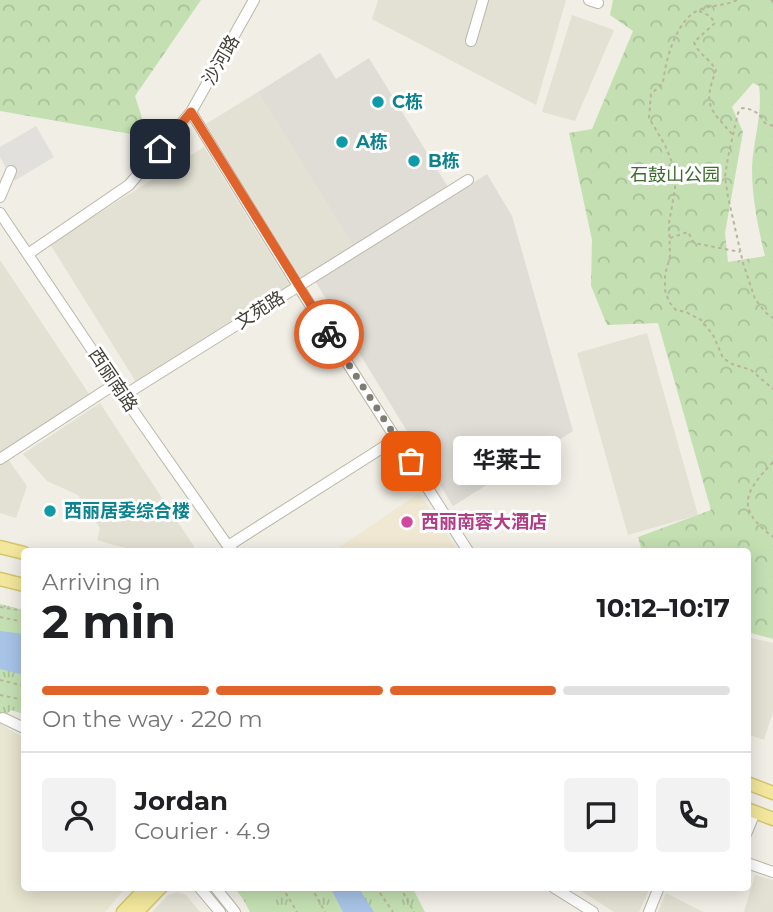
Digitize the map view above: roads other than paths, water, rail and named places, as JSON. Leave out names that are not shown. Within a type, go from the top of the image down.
[{"type":"main road","points":[[0,547],[21,552]]},
{"type":"main road","points":[[0,579],[21,584]]},
{"type":"main road","points":[[751,785],[773,793]]},
{"type":"main road","points":[[751,811],[773,819]]},
{"type":"main road","points":[[123,912],[143,891]]},
{"type":"main road","points":[[137,912],[157,891]]},
{"type":"street","name":"沙河路","points":[[28,254],[129,185],[191,112],[254,0]]},
{"type":"street","points":[[471,41],[482,0]]},
{"type":"street","points":[[191,112],[298,286],[466,548]]},
{"type":"street","points":[[0,197],[11,172]]},
{"type":"street","name":"文苑路","points":[[123,396],[468,180]]},
{"type":"street","name":"西丽南路","points":[[0,213],[229,548]]},
{"type":"street","points":[[0,459],[115,384]]},
{"type":"street","points":[[232,548],[396,439]]},
{"type":"street","points":[[3,718],[21,727]]},
{"type":"street","points":[[751,864],[773,872]]},
{"type":"street","points":[[202,891],[220,912]]},
{"type":"street","points":[[218,891],[235,912]]},
{"type":"street","points":[[559,891],[593,912]]},
{"type":"street","points":[[649,912],[657,891]]},
{"type":"water","points":[[0,631],[21,634],[21,674],[0,669]]},
{"type":"water","points":[[332,891],[361,891],[374,912],[343,912]]},
{"type":"place","name":"C栋","points":[[378,102]]},
{"type":"place","name":"A栋","points":[[342,142]]},
{"type":"place","name":"B栋","points":[[414,161]]},
{"type":"place","name":"华莱士","points":[[411,461]]},
{"type":"place","name":"西丽居委综合楼","points":[[50,511]]},
{"type":"place","name":"西丽南蓉大酒店","points":[[407,522]]},
{"type":"park label","name":"石鼓山公园","points":[[675,175]]}]
